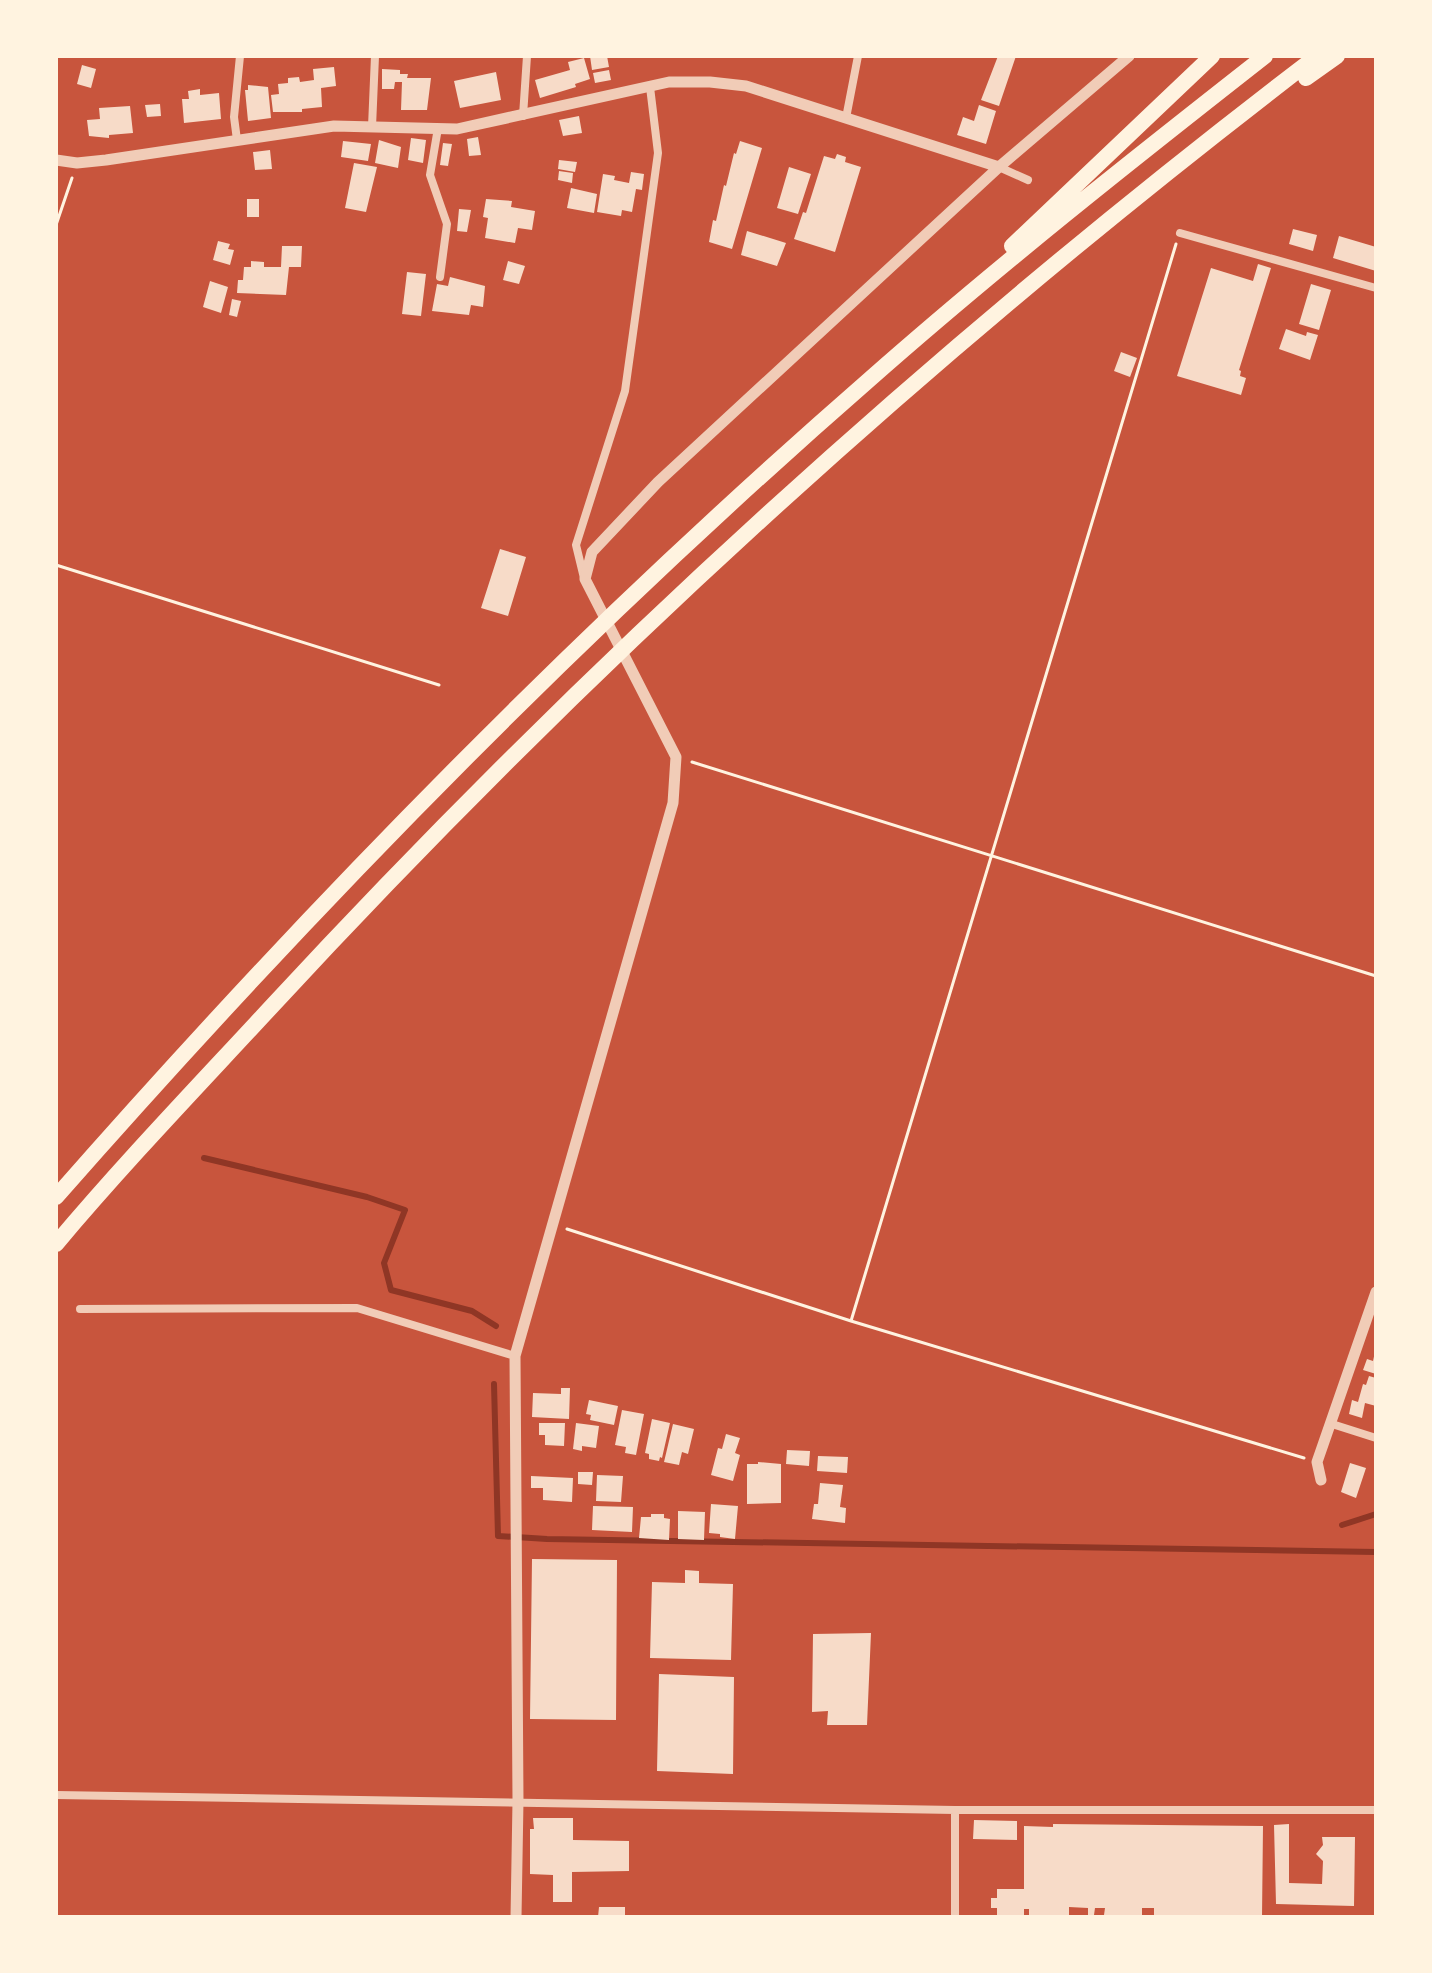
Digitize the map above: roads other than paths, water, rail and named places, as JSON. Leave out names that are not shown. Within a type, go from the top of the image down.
[{"type":"highway","points":[[56,1197],[285,942],[533,692],[1212,56]]},
{"type":"highway","points":[[870,378],[1136,157],[1265,56]]},
{"type":"highway","points":[[56,1244],[316,958],[432,836],[651,622],[889,408],[1034,284],[1317,56]]},
{"type":"highway","points":[[1034,284],[1094,244],[1337,56]]},
{"type":"street","points":[[237,140],[234,117],[240,56]]},
{"type":"street","points":[[372,127],[375,56]]},
{"type":"street","points":[[523,116],[527,56]]},
{"type":"street","points":[[846,118],[858,56]]},
{"type":"street","points":[[585,579],[592,552],[658,482],[999,167],[1129,56]]},
{"type":"street","points":[[56,160],[77,163],[334,126],[457,129],[669,82],[710,82],[746,86],[999,167],[1028,180]]},
{"type":"street","points":[[516,1917],[515,1356],[673,803],[676,757],[585,579],[576,545],[625,391],[658,153],[650,87]]},
{"type":"street","points":[[438,128],[430,175],[447,224],[440,277]]},
{"type":"street","points":[[1180,233],[1376,288]]},
{"type":"street","points":[[1321,1480],[1317,1462],[1373,1312],[1376,1292]]},
{"type":"street","points":[[80,1309],[357,1308],[515,1356]]},
{"type":"street","points":[[1332,1424],[1376,1438]]},
{"type":"street","points":[[56,1795],[955,1810],[1376,1810]]},
{"type":"street","points":[[955,1810],[955,1917]]},
{"type":"waterway","points":[[204,1158],[367,1197],[405,1210],[384,1263],[391,1290],[472,1311],[496,1326]]},
{"type":"waterway","points":[[494,1384],[498,1536],[1376,1552]]},
{"type":"waterway","points":[[1342,1525],[1376,1514]]}]
